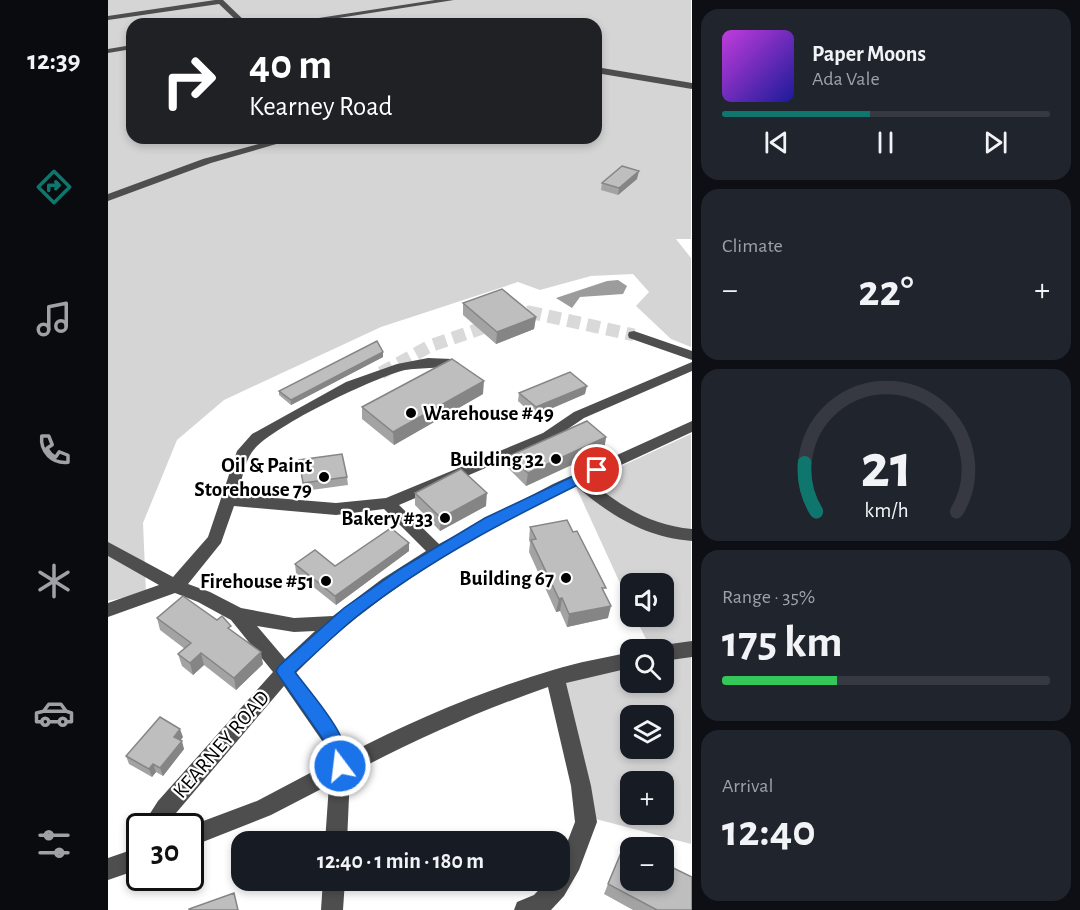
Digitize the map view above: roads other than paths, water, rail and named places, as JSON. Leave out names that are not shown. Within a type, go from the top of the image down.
[{"type":"street","points":[[326,18],[450,0]]},
{"type":"street","points":[[108,18],[220,1],[238,18]]},
{"type":"street","points":[[108,51],[126,48]]},
{"type":"street","points":[[602,71],[692,86]]},
{"type":"street","points":[[108,198],[189,167],[271,144]]},
{"type":"street","points":[[634,335],[692,356]]},
{"type":"street","points":[[108,610],[175,586],[210,548],[229,500],[244,451],[257,437],[381,373],[422,362],[452,363]]},
{"type":"street","points":[[229,500],[336,509],[388,503],[548,436],[579,415],[692,366]]},
{"type":"street","name":"KEARNEY ROAD","points":[[162,813],[285,671],[338,623],[396,580],[490,521],[692,426]]},
{"type":"street","points":[[578,478],[603,501],[637,523],[652,530],[692,535]]},
{"type":"street","points":[[388,503],[438,553]]},
{"type":"street","points":[[108,548],[175,586],[204,597],[237,615],[294,625],[338,623]]},
{"type":"street","points":[[237,615],[285,671],[336,745],[340,766],[337,831]]},
{"type":"street","points":[[674,651],[692,649]]},
{"type":"street","points":[[204,832],[264,808],[340,766],[400,737],[493,698],[555,677],[620,662]]},
{"type":"street","points":[[525,910],[542,903],[556,888],[571,862],[586,822],[581,786],[555,677]]},
{"type":"street","points":[[108,869],[126,861]]},
{"type":"street","points":[[332,910],[333,891]]},
{"type":"tunnel","points":[[381,373],[430,346],[529,312],[634,335]]},
{"type":"place","name":"Warehouse #49","points":[[411,413]]},
{"type":"place","name":"Building 32","points":[[556,459]]},
{"type":"place","name":"Oil & Paint Storehouse 79","points":[[324,477]]},
{"type":"place","name":"Bakery #33","points":[[445,518]]},
{"type":"place","name":"Building 67","points":[[566,578]]},
{"type":"place","name":"Firehouse #51","points":[[326,581]]}]
